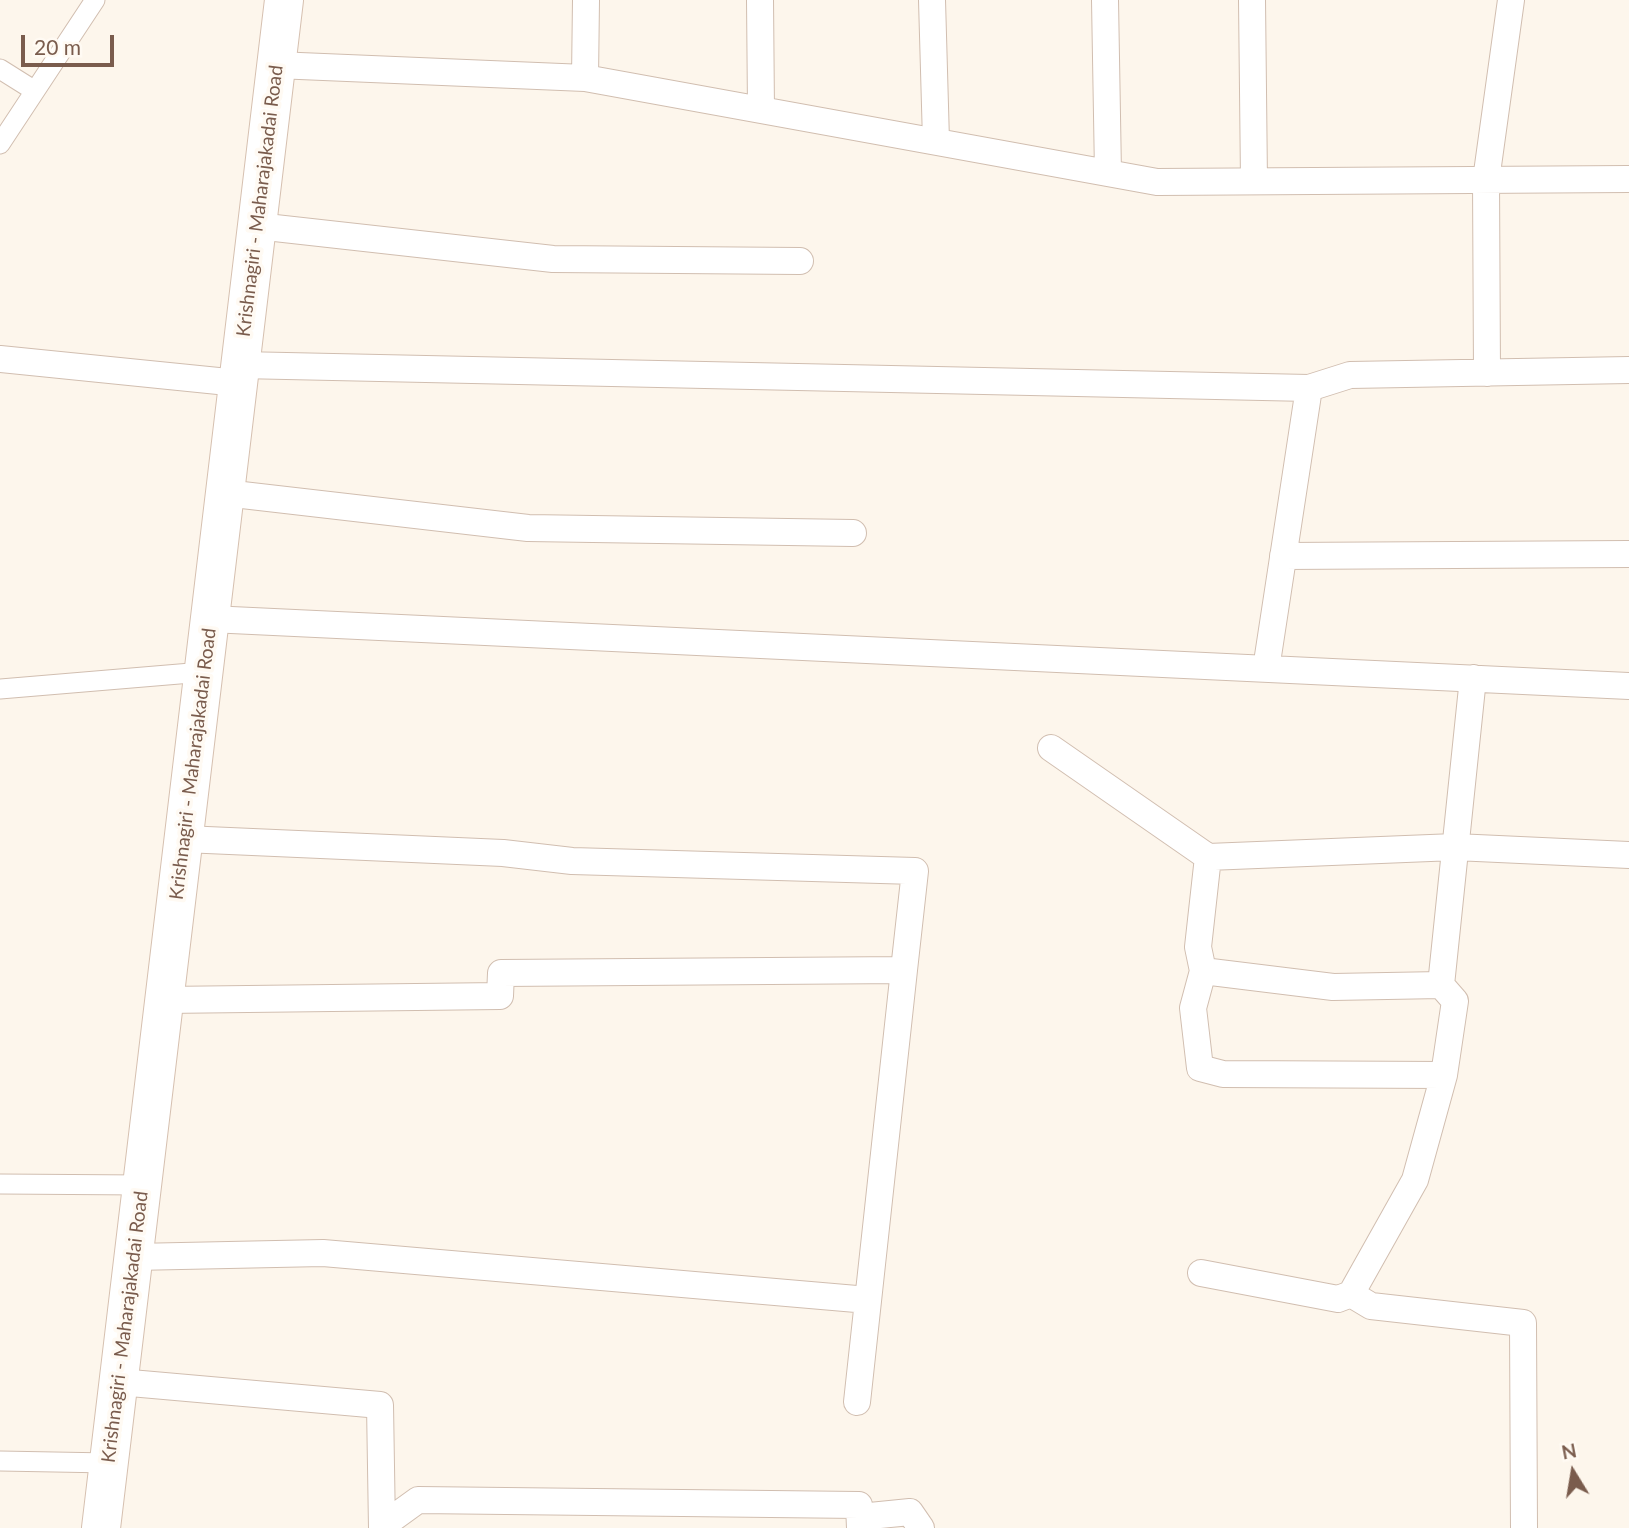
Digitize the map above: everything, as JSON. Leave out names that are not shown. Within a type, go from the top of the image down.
[{"type":"main road","name":"Krishnagiri - Maharajakadai Road","points":[[101,1528],[284,0]]},
{"type":"street","points":[[0,144],[95,0]]},
{"type":"street","points":[[585,78],[586,0]]},
{"type":"street","points":[[760,0],[761,110]]},
{"type":"street","points":[[932,0],[936,142]]},
{"type":"street","points":[[1105,0],[1108,173]]},
{"type":"street","points":[[1252,0],[1254,181]]},
{"type":"street","points":[[1487,373],[1486,180],[1511,0]]},
{"type":"street","points":[[276,65],[585,78],[1157,182],[1629,179]]},
{"type":"street","points":[[0,69],[35,90]]},
{"type":"street","points":[[257,226],[553,259],[800,261]]},
{"type":"street","points":[[0,359],[239,374],[1309,388],[1350,375],[1629,370]]},
{"type":"street","points":[[1266,669],[1309,388]]},
{"type":"street","points":[[225,493],[528,528],[853,533]]},
{"type":"street","points":[[1283,556],[1629,554]]},
{"type":"street","points":[[210,619],[1629,686]]},
{"type":"street","points":[[0,689],[203,672]]},
{"type":"street","points":[[1201,1273],[1339,1299],[1351,1294],[1415,1180],[1444,1075],[1455,1001],[1441,985],[1472,678]]},
{"type":"street","points":[[1051,748],[1208,857],[1455,848],[1629,855]]},
{"type":"street","points":[[184,839],[503,853],[572,861],[915,871],[856,1402]]},
{"type":"street","points":[[1208,857],[1198,947],[1203,971],[1193,1008],[1200,1068],[1223,1074],[1444,1075]]},
{"type":"street","points":[[164,1000],[500,996],[501,973],[904,970]]},
{"type":"street","points":[[1203,971],[1333,987],[1441,985]]},
{"type":"street","points":[[0,1184],[142,1185]]},
{"type":"street","points":[[134,1257],[323,1253],[868,1300]]},
{"type":"street","points":[[1351,1294],[1371,1306],[1523,1323],[1524,1528]]},
{"type":"street","points":[[119,1382],[380,1405],[382,1527]]},
{"type":"street","points":[[0,1461],[109,1463]]},
{"type":"street","points":[[382,1527],[418,1500],[859,1505],[860,1523],[910,1512],[921,1528]]}]
